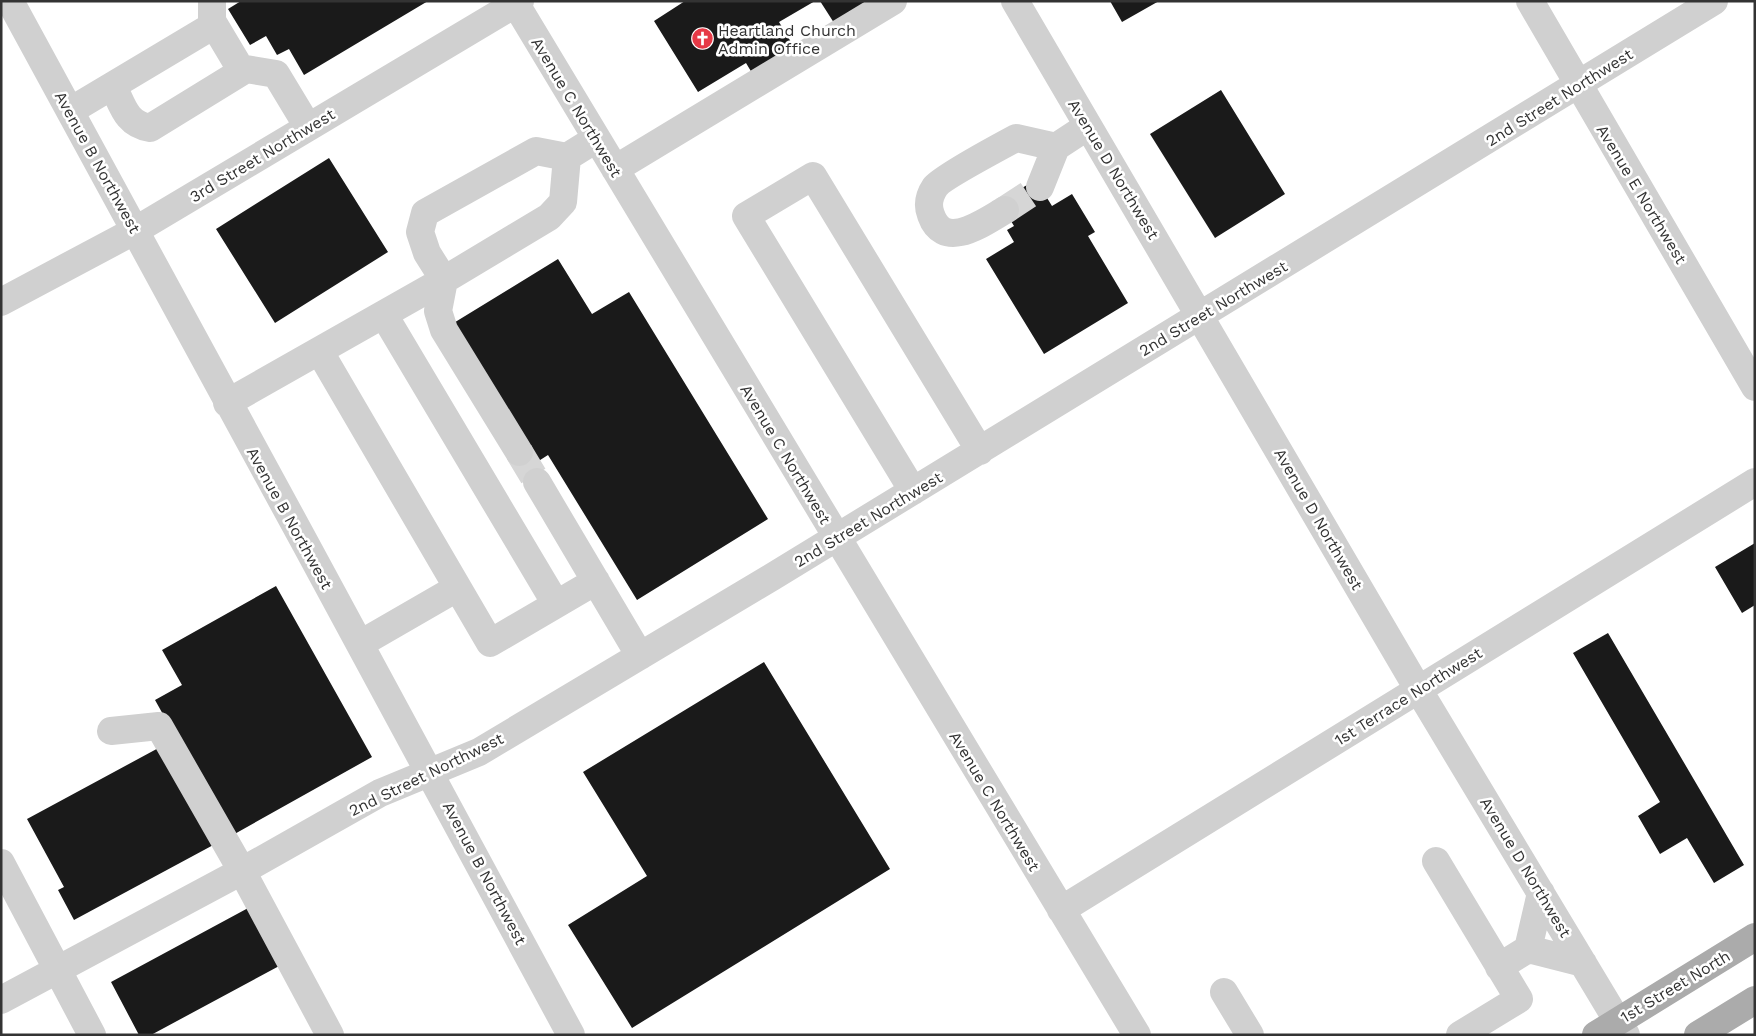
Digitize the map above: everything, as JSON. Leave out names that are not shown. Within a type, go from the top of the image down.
[{"type":"main road","name":"1st Street North","points":[[1613,1030],[1755,937]]},
{"type":"main road","points":[[1698,1035],[1755,1000]]},
{"type":"street","name":"Avenue B Northwest","points":[[10,1],[136,230],[227,403],[430,772],[571,1035]]},
{"type":"street","points":[[615,169],[893,1]]},
{"type":"street","name":"Avenue D Northwest","points":[[1015,1],[1201,316],[1418,690],[1583,962],[1613,1030]]},
{"type":"street","name":"Avenue E Northwest","points":[[1530,1],[1755,387]]},
{"type":"street","name":"2nd Street Northwest","points":[[1,1000],[242,871],[380,793],[479,752],[980,451],[1714,1]]},
{"type":"street","name":"Avenue C Northwest","points":[[516,2],[596,139],[1137,1035]]},
{"type":"street","name":"3rd Street Northwest","points":[[1,302],[136,230],[516,2]]},
{"type":"street","points":[[70,111],[113,86],[213,13],[240,68],[276,74],[308,127]]},
{"type":"street","points":[[113,86],[131,122],[150,128],[246,69]]},
{"type":"street","points":[[1040,187],[1056,147],[1088,126]]},
{"type":"street","points":[[1005,210],[970,230],[958,233],[945,232],[938,228],[931,215],[928,200],[936,185],[1016,138],[1056,147]]},
{"type":"street","points":[[519,452],[444,330],[438,311],[444,280],[426,253],[420,232],[425,213],[536,151],[567,157],[596,139]]},
{"type":"street","points":[[227,403],[320,352],[549,217],[563,202],[567,157]]},
{"type":"street","points":[[914,491],[746,216],[813,176],[980,451]]},
{"type":"street","points":[[384,315],[556,604]]},
{"type":"street","points":[[320,352],[490,643],[596,581]]},
{"type":"street","points":[[537,482],[640,656]]},
{"type":"street","name":"1st Terrace Northwest","points":[[1061,910],[1755,482]]},
{"type":"street","points":[[360,644],[457,588]]},
{"type":"street","points":[[112,730],[159,726],[242,871],[330,1035]]},
{"type":"street","points":[[1436,861],[1519,999],[1460,1035]]},
{"type":"street","points":[[1,863],[92,1035]]},
{"type":"street","points":[[1499,967],[1528,949],[1541,893]]},
{"type":"street","points":[[1528,949],[1583,962]]},
{"type":"street","points":[[1224,992],[1250,1035]]},
{"type":"building","points":[[241,1],[428,1],[304,75],[289,49],[277,55],[266,36],[250,45],[228,9]]},
{"type":"building","points":[[685,1],[815,1],[779,22],[794,47],[752,73],[746,63],[698,92],[654,21]]},
{"type":"building","points":[[820,1],[875,1],[836,26]]},
{"type":"building","points":[[1110,1],[1159,1],[1122,22]]},
{"type":"building","points":[[1221,90],[1285,194],[1215,238],[1150,134]]},
{"type":"building","points":[[329,158],[388,252],[275,323],[216,229]]},
{"type":"building","points":[[1036,180],[1052,206],[1072,194],[1095,232],[1088,236],[1128,303],[1044,354],[986,259],[1014,242],[1007,230],[1014,226],[999,201]]},
{"type":"building","points":[[558,259],[592,314],[629,292],[768,519],[637,600],[548,455],[537,462],[452,324]]},
{"type":"building","points":[[1755,543],[1755,605],[1742,613],[1715,567]]},
{"type":"building","points":[[276,586],[372,757],[231,836],[155,700],[182,685],[162,650]]},
{"type":"building","points":[[1608,633],[1744,865],[1714,883],[1687,838],[1660,854],[1638,816],[1660,802],[1573,653]]},
{"type":"building","points":[[764,662],[890,869],[632,1028],[568,925],[647,876],[583,772]]},
{"type":"building","points":[[164,745],[217,843],[74,920],[58,890],[64,887],[27,819]]},
{"type":"building","points":[[250,907],[281,965],[151,1035],[139,1035],[111,982]]},
{"type":"tunnel","points":[[1005,210],[1040,187]]},
{"type":"tunnel","points":[[519,452],[537,482]]},
{"type":"place","name":"Heartland Church Admin Office","points":[[702,39]]}]
